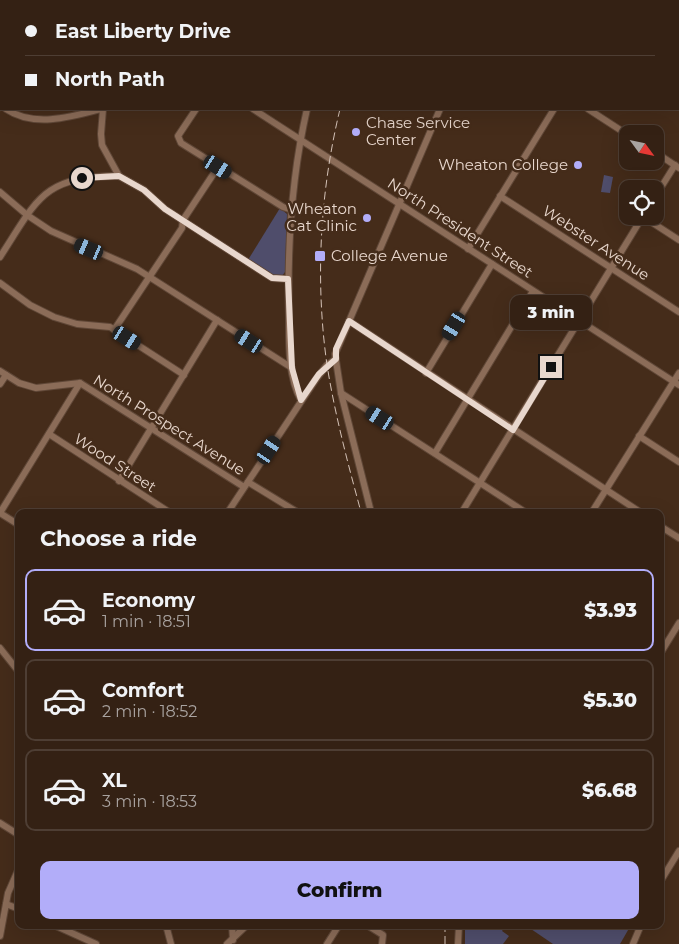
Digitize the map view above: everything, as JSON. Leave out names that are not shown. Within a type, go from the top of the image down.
[{"type":"street","points":[[8,110],[21,116],[50,119],[70,118],[98,110]]},
{"type":"street","points":[[102,110],[102,145],[119,176]]},
{"type":"street","points":[[195,110],[178,136],[181,143],[283,208],[290,209]]},
{"type":"street","name":"North President Street","points":[[254,110],[676,383]]},
{"type":"street","points":[[301,400],[292,368],[288,279],[290,209],[300,140],[307,110]]},
{"type":"street","points":[[370,509],[341,394],[336,349],[440,110]]},
{"type":"street","points":[[468,248],[553,110]]},
{"type":"street","points":[[590,110],[619,129]]},
{"type":"street","points":[[664,158],[677,166],[664,185]]},
{"type":"street","points":[[114,330],[182,228],[183,220],[218,167]]},
{"type":"street","points":[[0,257],[38,199],[61,183],[94,176],[119,176],[144,190],[165,209],[272,278],[288,279]]},
{"type":"street","points":[[0,192],[27,216],[66,239],[138,269],[292,368]]},
{"type":"street","name":"Webster Avenue","points":[[500,196],[679,312]]},
{"type":"street","points":[[464,509],[638,225]]},
{"type":"street","points":[[656,225],[679,240]]},
{"type":"street","points":[[426,373],[492,264]]},
{"type":"street","points":[[0,283],[30,306],[54,317],[77,324],[110,327],[184,375]]},
{"type":"street","points":[[434,453],[533,291]]},
{"type":"street","points":[[118,481],[217,320]]},
{"type":"street","points":[[349,321],[635,509]]},
{"type":"street","points":[[230,509],[319,374],[336,359]]},
{"type":"street","points":[[0,370],[19,383],[36,388],[80,383]]},
{"type":"street","points":[[594,509],[639,436],[676,383],[679,373]]},
{"type":"street","points":[[0,384],[6,375]]},
{"type":"street","points":[[15,522],[0,513],[80,383]]},
{"type":"street","name":"North Prospect Avenue","points":[[80,383],[246,484],[292,509]]},
{"type":"street","points":[[341,394],[520,509]]},
{"type":"street","name":"Wood Street","points":[[48,434],[164,509]]},
{"type":"street","points":[[639,436],[679,462]]},
{"type":"street","points":[[664,529],[679,538]]},
{"type":"street","points":[[664,647],[679,623]]},
{"type":"street","points":[[0,648],[15,667]]},
{"type":"street","points":[[0,823],[15,832]]},
{"type":"street","points":[[664,875],[679,851]]},
{"type":"street","points":[[0,936],[6,904],[15,879]]},
{"type":"street","points":[[6,904],[15,907]]},
{"type":"street","points":[[63,929],[96,944]]},
{"type":"street","points":[[167,929],[171,944]]},
{"type":"street","points":[[232,929],[233,942]]},
{"type":"street","points":[[227,944],[233,942],[244,929]]},
{"type":"street","points":[[327,944],[336,929]]},
{"type":"street","points":[[373,929],[382,935],[382,944]]},
{"type":"street","points":[[633,944],[639,929]]},
{"type":"shaded area","points":[[604,175],[613,177],[610,193],[601,192]]},
{"type":"shaded area","points":[[280,208],[287,214],[285,272],[282,276],[274,276],[248,260]]},
{"type":"shaded area","points":[[465,929],[503,929],[502,931],[509,936],[503,944],[465,944]]},
{"type":"shaded area","points":[[531,929],[629,929],[620,944],[553,944]]},
{"type":"railway","points":[[340,110],[333,140],[324,204],[321,301],[330,384],[360,509]]},
{"type":"railway","points":[[445,929],[445,944]]},
{"type":"place","name":"Chase Service Center","points":[[356,132]]},
{"type":"place","name":"Wheaton College","points":[[578,165]]},
{"type":"place","name":"Wheaton Cat Clinic","points":[[367,218]]},
{"type":"place","name":"College Avenue","points":[[320,256]]},
{"type":"route","points":[[82,178],[119,176],[136,184],[165,209],[272,278],[288,279],[289,338],[292,368],[301,400],[319,374],[336,359],[336,349],[349,321],[513,430],[551,367]]}]
